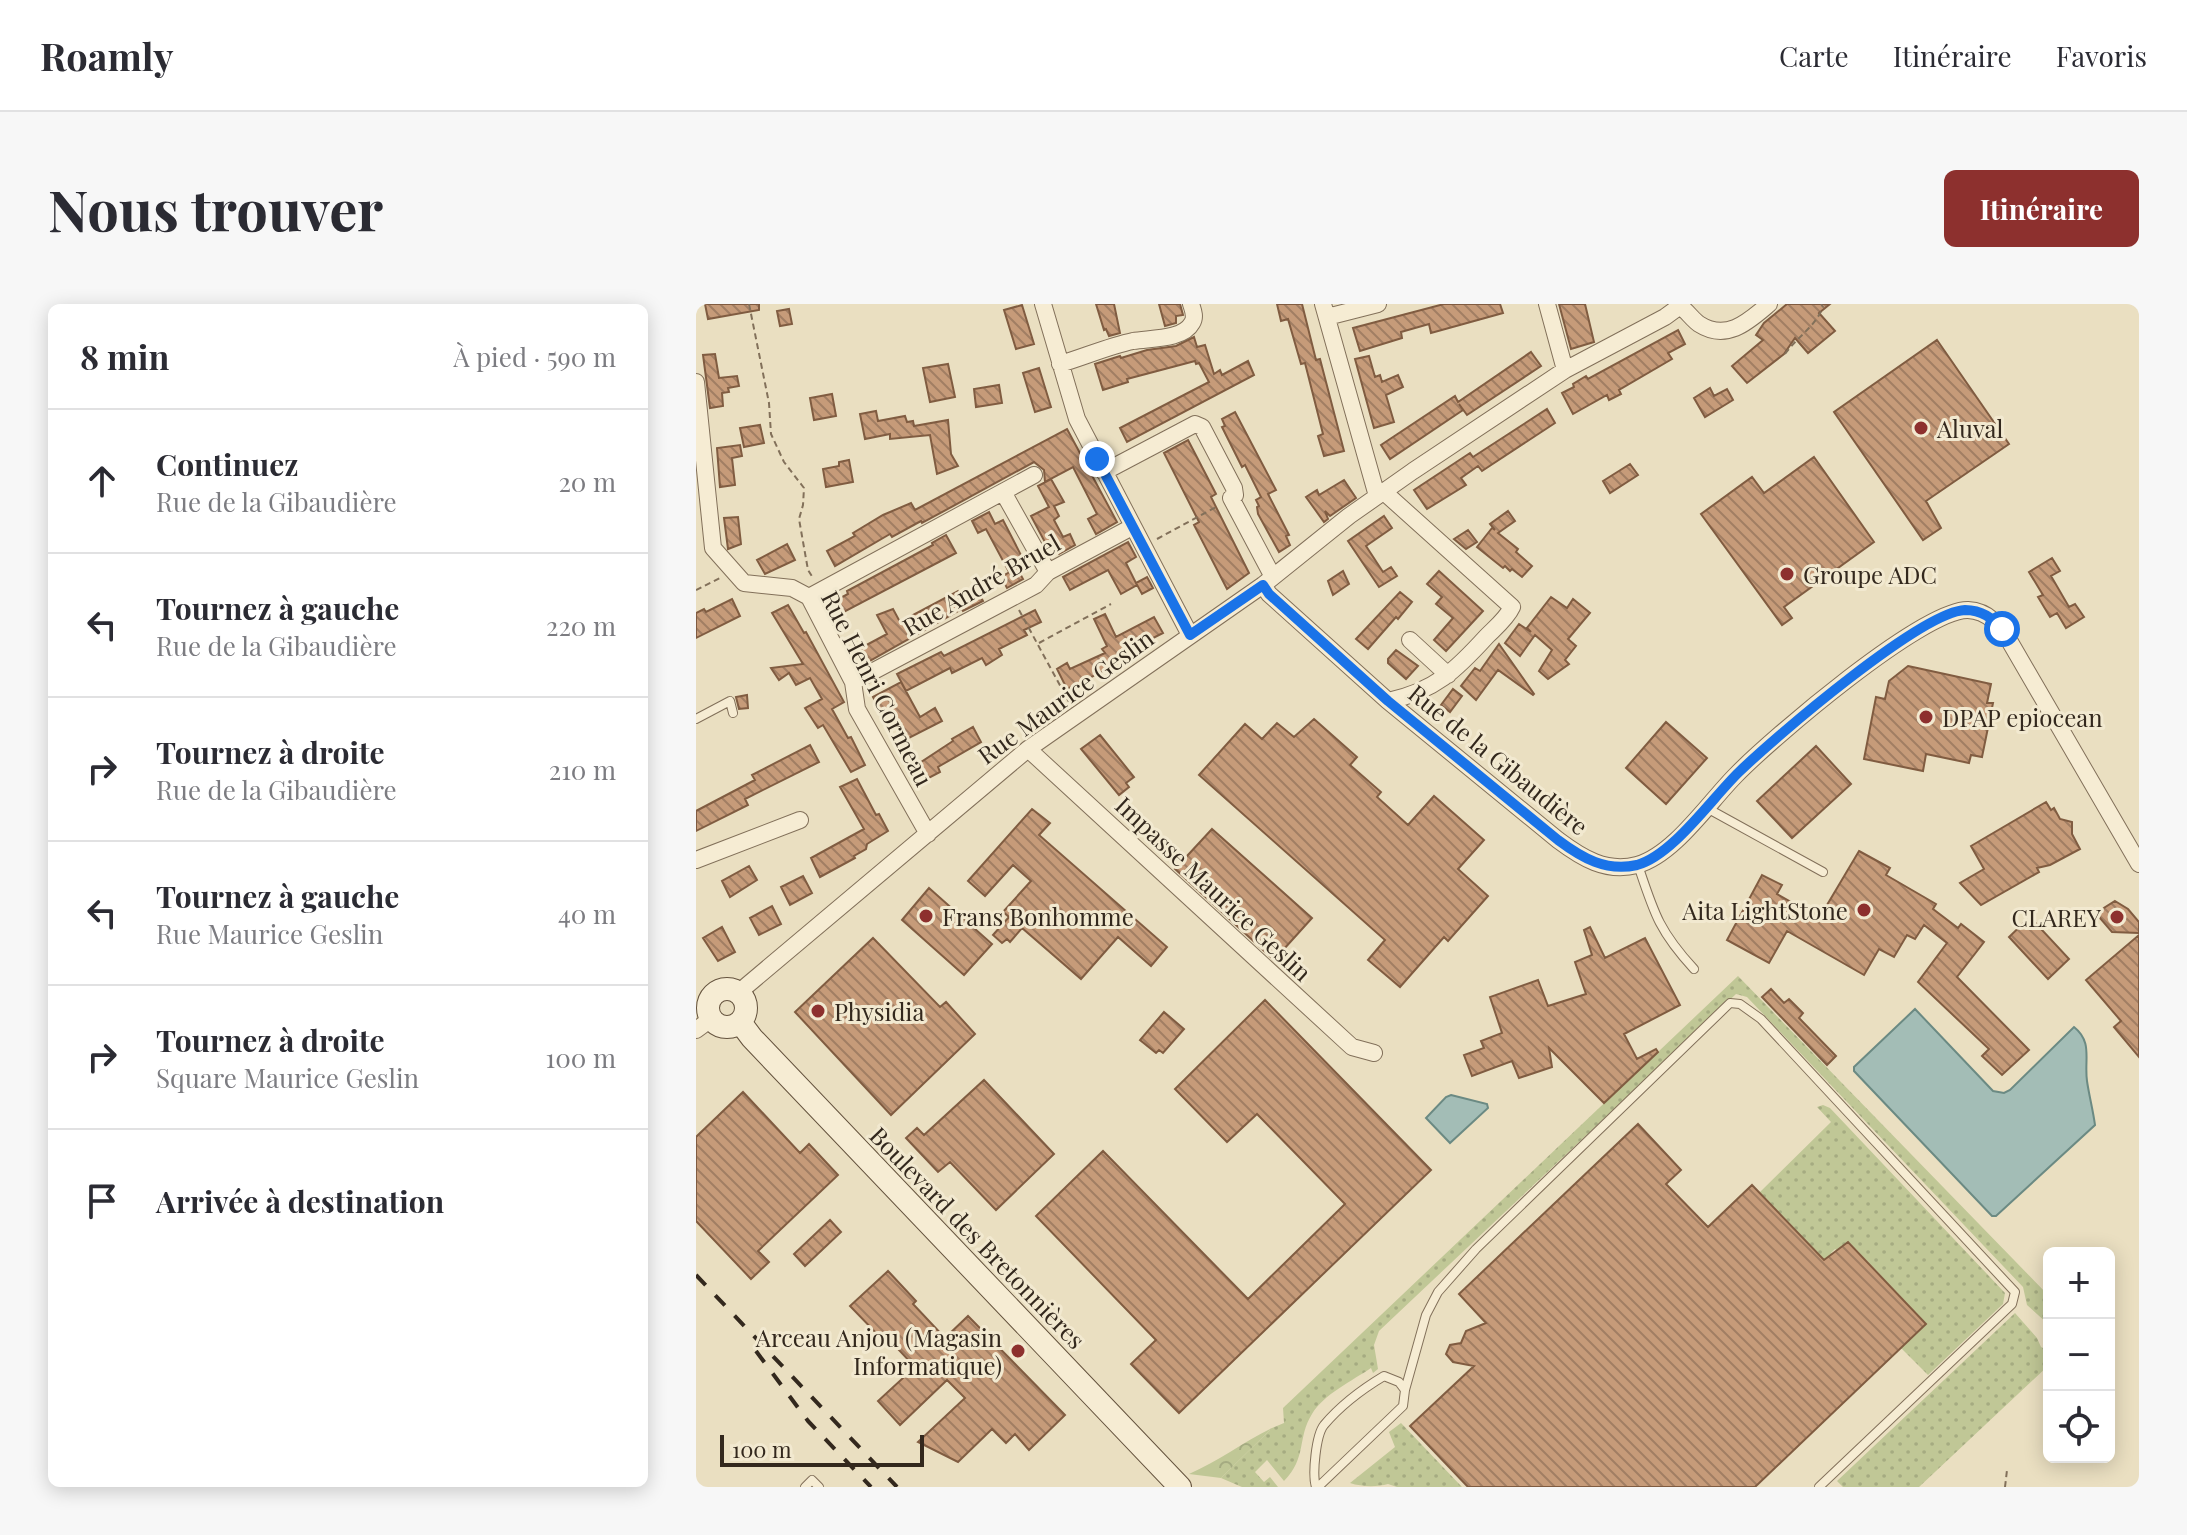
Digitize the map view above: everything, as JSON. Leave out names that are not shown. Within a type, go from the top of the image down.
[{"type":"street","points":[[1043,304],[1077,419],[1190,635]]},
{"type":"street","points":[[1060,364],[1135,341],[1152,340],[1185,330],[1193,322],[1191,304]]},
{"type":"street","points":[[1378,304],[1325,311],[1380,494],[1511,604],[1509,613],[1448,675],[1428,688],[1388,701]]},
{"type":"street","points":[[1547,304],[1565,370]]},
{"type":"street","points":[[1680,305],[1702,325],[1725,331],[1743,325],[1769,304]]},
{"type":"street","name":"Rue Maurice Geslin","points":[[738,993],[1028,749],[1268,581],[1380,494],[1565,370],[1665,317],[1680,305]]},
{"type":"street","name":"Rue Henri Cormeau","points":[[696,382],[713,548],[744,583],[792,588],[809,597],[853,682],[857,709],[928,834]]},
{"type":"street","name":"Rue de la Gibaudière","points":[[1104,472],[1195,424],[1202,427],[1234,488],[1235,495],[1231,498],[1268,581],[1269,594],[1388,701],[1572,851],[1600,865],[1625,867],[1638,864]]},
{"type":"street","points":[[809,597],[1034,475]]},
{"type":"street","points":[[1003,492],[1048,572]]},
{"type":"street","name":"Rue André Bruel","points":[[853,682],[1036,585],[1048,572],[1132,527]]},
{"type":"street","points":[[1638,864],[1668,848],[1739,772],[1793,723],[1881,656],[1935,620],[1957,611],[1977,611],[1992,619],[2010,642],[2139,864]]},
{"type":"street","points":[[1410,640],[1448,675]]},
{"type":"street","name":"Impasse Maurice Geslin","points":[[1028,749],[1352,1047],[1374,1053]]},
{"type":"street","points":[[696,860],[800,820]]},
{"type":"street","points":[[696,979],[706,1015],[727,1027],[740,1022],[746,1007],[738,993],[727,989],[706,1015]]},
{"type":"street","name":"Boulevard des Bretonnières","points":[[740,1022],[1180,1487]]},
{"type":"lane","points":[[696,719],[730,701],[733,713]]},
{"type":"lane","points":[[1705,807],[1823,872]]},
{"type":"lane","points":[[1638,864],[1664,933],[1694,969]]},
{"type":"lane","points":[[1405,1390],[1399,1382],[1384,1376],[1367,1386],[1322,1427],[1313,1478],[1317,1487],[1403,1406],[1426,1315],[1438,1292],[1476,1249],[1730,1003],[1740,1004],[1761,1019],[2013,1288],[2015,1296],[2012,1304],[1819,1487]]},
{"type":"lane","points":[[1828,1479],[1837,1487]]},
{"type":"lane","points":[[805,1487],[812,1480],[819,1487]]},
{"type":"path","points":[[749,304],[769,403],[771,434],[784,462],[804,488],[799,519],[808,570],[813,579]]},
{"type":"path","points":[[1785,354],[1795,340],[1816,322],[1823,307],[1821,304]]},
{"type":"path","points":[[1142,547],[1231,498]]},
{"type":"path","points":[[696,590],[726,575]]},
{"type":"path","points":[[1038,644],[1111,604]]},
{"type":"path","points":[[1016,605],[1070,703]]},
{"type":"path","points":[[2005,1487],[2007,1470]]},
{"type":"green space","points":[[1738,976],[2043,1290],[2043,1320],[2027,1305],[2023,1287],[1747,997],[1736,994],[1379,1331],[1374,1345],[1378,1369],[1373,1373],[1371,1368],[1317,1407],[1307,1423],[1296,1464],[1284,1481],[1267,1460],[1255,1472],[1264,1482],[1270,1477],[1278,1487],[1242,1487],[1221,1478],[1272,1428],[1284,1423],[1283,1408]]},
{"type":"green space","points":[[1823,1105],[1830,1108],[2005,1293],[2003,1304],[1928,1375],[1901,1348],[1926,1323],[1849,1242],[1838,1251],[1835,1249],[1826,1263],[1759,1193],[1831,1122],[1817,1107]]},
{"type":"green space","points":[[2015,1313],[2037,1338],[2043,1348],[2043,1371],[1919,1487],[1843,1487],[1837,1481]]},
{"type":"green space","points":[[1401,1423],[1462,1487],[1350,1483],[1395,1447],[1389,1432]]},
{"type":"green space","points":[[1272,1428],[1221,1478],[1189,1474],[1211,1463]]},
{"type":"water","points":[[1915,1009],[1993,1091],[2004,1093],[2074,1027],[2084,1039],[2095,1125],[1996,1216],[1992,1216],[1854,1071],[1854,1067]]},
{"type":"water","points":[[1451,1095],[1487,1104],[1488,1108],[1450,1143],[1426,1118]]},
{"type":"building","points":[[705,304],[759,304],[759,310],[708,319]]},
{"type":"building","points":[[1096,304],[1114,304],[1120,333],[1109,336],[1104,330]]},
{"type":"building","points":[[1159,304],[1180,304],[1183,315],[1176,316],[1176,323],[1165,326]]},
{"type":"building","points":[[1277,304],[1302,304],[1344,451],[1324,456],[1318,436],[1323,434],[1305,363],[1301,364],[1288,319],[1281,321]]},
{"type":"building","points":[[1444,304],[1500,304],[1503,313],[1431,333],[1429,324],[1401,332],[1402,338],[1360,351],[1353,328]]},
{"type":"building","points":[[1559,304],[1585,304],[1594,342],[1571,349]]},
{"type":"building","points":[[1787,304],[1830,304],[1819,313],[1835,331],[1808,353],[1795,338],[1784,354],[1747,383],[1732,366],[1763,340],[1756,335],[1764,323]]},
{"type":"building","points":[[1022,305],[1034,344],[1016,349],[1004,310]]},
{"type":"building","points":[[789,309],[792,324],[780,326],[777,311]]},
{"type":"building","points":[[1678,330],[1685,344],[1668,353],[1672,359],[1619,390],[1621,394],[1609,400],[1607,395],[1573,414],[1562,393],[1574,387],[1573,384],[1586,376],[1588,379]]},
{"type":"building","points":[[1194,337],[1197,347],[1205,345],[1214,374],[1220,370],[1222,375],[1248,361],[1254,375],[1127,442],[1120,428],[1209,382],[1195,361],[1127,379],[1128,382],[1103,390],[1095,364],[1176,346]]},
{"type":"building","name":"Aluval","points":[[1937,340],[2009,444],[1926,501],[1941,528],[1923,540],[1834,412]]},
{"type":"building","points":[[1531,352],[1541,366],[1467,415],[1459,404],[1463,410],[1390,459],[1381,445],[1455,396],[1458,402]]},
{"type":"building","points":[[715,354],[719,378],[737,376],[739,386],[722,393],[723,406],[710,408],[703,355]]},
{"type":"building","points":[[1369,356],[1375,377],[1380,375],[1382,382],[1398,375],[1403,387],[1386,395],[1394,422],[1374,428],[1355,359]]},
{"type":"building","points":[[948,364],[955,397],[930,402],[923,368]]},
{"type":"building","points":[[1039,368],[1051,407],[1035,412],[1023,373]]},
{"type":"building","points":[[999,385],[1002,403],[976,407],[974,389]]},
{"type":"building","points":[[1710,388],[1714,396],[1727,389],[1733,400],[1705,417],[1694,398]]},
{"type":"building","points":[[832,394],[836,416],[814,420],[810,398]]},
{"type":"building","points":[[1547,409],[1555,423],[1482,471],[1478,466],[1461,478],[1466,485],[1427,509],[1414,490],[1470,453],[1473,457]]},
{"type":"building","points":[[876,411],[878,421],[905,416],[907,422],[913,421],[914,426],[948,420],[951,454],[958,466],[937,474],[930,435],[890,439],[890,434],[865,439],[860,414]]},
{"type":"building","points":[[1235,412],[1276,490],[1268,494],[1289,535],[1286,536],[1290,545],[1279,552],[1258,514],[1256,500],[1261,497],[1222,427],[1225,426],[1222,419]]},
{"type":"building","points":[[760,425],[764,443],[744,447],[740,428]]},
{"type":"building","points":[[1067,429],[1117,522],[1096,534],[1088,519],[1097,514],[1073,467],[1045,482],[1044,470],[1034,462],[922,523],[892,537],[890,534],[835,566],[827,551],[855,536],[853,533],[883,515],[911,503],[915,510]]},
{"type":"building","points":[[1188,440],[1216,494],[1211,497],[1249,573],[1227,589],[1194,525],[1199,522],[1164,453]]},
{"type":"building","points":[[740,445],[742,456],[732,458],[735,485],[720,487],[717,448]]},
{"type":"building","name":"Groupe ADC","points":[[1814,457],[1874,542],[1784,607],[1792,618],[1782,625],[1701,514],[1752,477],[1764,493]]},
{"type":"building","points":[[849,460],[853,482],[826,487],[823,469]]},
{"type":"building","points":[[1630,464],[1638,475],[1610,493],[1603,481]]},
{"type":"building","points":[[1051,479],[1064,502],[1054,506],[1059,516],[1054,520],[1063,537],[1070,534],[1075,545],[1059,554],[1053,543],[1047,546],[1031,516],[1049,507],[1038,486]]},
{"type":"building","points":[[1344,480],[1356,498],[1330,516],[1325,511],[1328,519],[1324,522],[1306,497],[1317,490],[1319,495]]},
{"type":"building","points":[[1508,511],[1515,521],[1498,533],[1518,549],[1516,552],[1532,566],[1522,577],[1512,569],[1503,568],[1477,547],[1492,528],[1495,530],[1490,524]]},
{"type":"building","points":[[989,512],[995,524],[1003,520],[1025,563],[1009,572],[986,529],[978,533],[972,521]]},
{"type":"building","points":[[1384,516],[1392,528],[1366,546],[1383,572],[1391,567],[1397,576],[1379,587],[1348,541]]},
{"type":"building","points":[[738,517],[741,544],[728,549],[724,518]]},
{"type":"building","points":[[1468,530],[1477,542],[1466,549],[1454,539]]},
{"type":"building","points":[[946,535],[956,553],[840,614],[833,602],[848,594],[847,591]]},
{"type":"building","points":[[1128,542],[1136,557],[1126,563],[1137,585],[1121,594],[1108,570],[1070,590],[1063,577]]},
{"type":"building","points":[[787,544],[795,560],[765,574],[757,560]]},
{"type":"building","points":[[2052,558],[2060,571],[2051,576],[2069,607],[2075,604],[2084,617],[2066,628],[2057,613],[2050,617],[2038,597],[2043,595],[2029,572]]},
{"type":"building","points":[[1017,568],[1023,579],[1007,588],[1001,577]]},
{"type":"building","points":[[1343,571],[1349,584],[1333,595],[1328,581]]},
{"type":"building","points":[[1439,571],[1483,611],[1446,651],[1434,640],[1453,618],[1436,604],[1442,597],[1427,584]]},
{"type":"building","points":[[1147,577],[1153,588],[1142,594],[1136,583]]},
{"type":"building","points":[[976,588],[983,601],[962,609],[866,663],[859,649],[887,634],[877,615],[893,609],[900,622],[958,591],[961,596]]},
{"type":"building","points":[[1400,592],[1412,602],[1368,649],[1356,639]]},
{"type":"building","points":[[1551,597],[1567,608],[1573,599],[1590,613],[1568,639],[1576,646],[1565,660],[1569,664],[1548,679],[1539,671],[1552,650],[1535,635],[1520,656],[1505,643],[1519,624],[1531,632],[1527,628]]},
{"type":"building","points":[[732,599],[740,616],[696,638],[696,613],[704,609],[706,612]]},
{"type":"building","points":[[788,605],[844,702],[832,709],[865,765],[851,772],[823,725],[818,728],[805,708],[822,699],[810,678],[796,685],[789,673],[779,680],[771,668],[803,664],[772,613]]},
{"type":"building","points":[[1035,610],[1041,622],[1024,630],[1027,635],[999,649],[1002,655],[986,665],[982,658],[952,673],[950,668],[906,691],[897,674],[941,652],[944,656]]},
{"type":"building","points":[[1105,614],[1116,637],[1154,617],[1163,633],[1129,650],[1132,654],[1114,666],[1067,689],[1057,669],[1067,663],[1070,669],[1105,653],[1102,649],[1107,646],[1094,619]]},
{"type":"building","points":[[1499,644],[1533,695],[1498,670],[1476,700],[1461,686],[1475,668],[1480,671]]},
{"type":"building","points":[[1396,650],[1418,666],[1406,679],[1388,663]]},
{"type":"building","name":"DPAP epiocean","points":[[1908,666],[1991,684],[1987,703],[1993,703],[1982,757],[1971,755],[1969,763],[1926,754],[1923,771],[1864,759],[1876,697],[1885,699],[1889,681]]},
{"type":"building","points":[[901,682],[920,717],[935,708],[942,721],[905,740],[889,710],[882,714],[873,697]]},
{"type":"building","points":[[1453,689],[1462,696],[1450,712],[1441,705]]},
{"type":"building","points":[[747,695],[748,708],[739,709],[736,697]]},
{"type":"building","points":[[1314,719],[1357,757],[1350,765],[1381,792],[1377,797],[1408,825],[1434,796],[1484,840],[1458,869],[1488,896],[1448,941],[1444,937],[1400,987],[1368,960],[1385,940],[1199,775],[1245,724],[1262,739],[1277,723],[1294,737]]},
{"type":"building","points":[[1666,722],[1707,758],[1666,804],[1626,768]]},
{"type":"building","points":[[973,727],[981,742],[938,767],[940,772],[921,782],[912,768]]},
{"type":"building","points":[[1100,735],[1134,777],[1126,783],[1129,787],[1119,795],[1081,749]]},
{"type":"building","points":[[810,745],[819,762],[745,799],[748,805],[696,831],[696,811],[755,780],[752,775]]},
{"type":"building","points":[[1816,746],[1851,784],[1792,838],[1757,801]]},
{"type":"building","points":[[857,779],[888,831],[867,844],[866,849],[855,858],[820,877],[811,858],[864,829],[840,787]]},
{"type":"building","points":[[2046,802],[2060,819],[2072,822],[2072,834],[2080,849],[2050,865],[2037,868],[2039,872],[1981,905],[1960,883],[1984,869],[1971,846]]},
{"type":"building","points":[[1032,809],[1050,823],[1039,835],[1167,947],[1151,966],[1118,937],[1081,979],[1022,928],[1010,942],[1007,939],[1002,943],[993,935],[1009,917],[1003,912],[1031,881],[1013,865],[985,896],[968,881]]},
{"type":"building","points":[[1212,829],[1312,918],[1274,960],[1175,869]]},
{"type":"building","points":[[1859,851],[1890,868],[1886,875],[1936,904],[1933,909],[1958,928],[1961,924],[1984,942],[1957,977],[2029,1050],[2002,1075],[1982,1056],[1989,1049],[1918,982],[1947,943],[1924,925],[1915,939],[1907,935],[1894,957],[1879,949],[1864,975],[1787,931],[1769,963],[1727,940],[1762,875],[1782,885],[1777,894],[1807,911],[1824,910]]},
{"type":"building","points":[[749,866],[757,880],[730,897],[722,881]]},
{"type":"building","points":[[803,876],[812,893],[790,905],[781,887]]},
{"type":"building","points":[[929,888],[992,944],[964,975],[902,920]]},
{"type":"building","name":"CLAREY","points":[[2115,901],[2128,909],[2139,922],[2139,933],[2112,932],[2099,917],[2099,911]]},
{"type":"building","points":[[772,906],[781,924],[759,935],[750,918]]},
{"type":"building","points":[[2030,917],[2069,959],[2048,979],[2009,937]]},
{"type":"building","points":[[722,927],[735,952],[718,961],[703,938]]},
{"type":"building","points":[[1590,927],[1605,958],[1645,938],[1680,1005],[1624,1034],[1637,1059],[1656,1049],[1658,1052],[1604,1103],[1549,1048],[1552,1067],[1519,1078],[1512,1061],[1472,1076],[1464,1055],[1484,1048],[1481,1041],[1502,1033],[1490,997],[1538,980],[1548,1006],[1586,994],[1575,962],[1592,955],[1584,930]]},
{"type":"building","points":[[2139,935],[2139,1057],[2114,1027],[2121,1021],[2086,980]]},
{"type":"building","points":[[873,938],[940,1007],[946,1002],[975,1034],[891,1115],[795,1012]]},
{"type":"building","points":[[1771,989],[1784,1003],[1789,999],[1803,1013],[1799,1018],[1836,1056],[1827,1065],[1762,997]]},
{"type":"building","points":[[1265,1000],[1431,1170],[1179,1413],[1131,1364],[1156,1340],[1036,1216],[1103,1151],[1248,1299],[1345,1204],[1257,1114],[1227,1142],[1175,1089]]},
{"type":"building","points":[[1164,1012],[1184,1029],[1163,1053],[1159,1050],[1156,1053],[1140,1040]]},
{"type":"building","points":[[984,1080],[1054,1154],[996,1210],[950,1162],[938,1172],[906,1138],[917,1128],[924,1135]]},
{"type":"building","points":[[743,1092],[800,1153],[809,1144],[838,1175],[758,1251],[769,1262],[751,1279],[696,1221],[696,1137]]},
{"type":"building","points":[[1638,1124],[1681,1170],[1666,1184],[1708,1227],[1752,1185],[1824,1260],[1848,1242],[1926,1324],[1755,1487],[1468,1487],[1410,1426],[1474,1366],[1453,1362],[1446,1354],[1450,1345],[1461,1343],[1466,1331],[1486,1323],[1459,1294]]},
{"type":"building","points":[[830,1220],[841,1232],[805,1266],[794,1254]]},
{"type":"building","points":[[888,1271],[945,1338],[968,1316],[1065,1415],[1029,1450],[1015,1434],[1006,1443],[992,1429],[958,1462],[918,1442],[965,1398],[947,1380],[900,1425],[878,1401],[915,1367],[883,1333],[879,1336],[850,1306]]},
{"type":"railway","points":[[696,1275],[897,1487]]},
{"type":"railway","points":[[756,1351],[808,1421],[871,1487]]},
{"type":"place","name":"Aluval","points":[[1921,428]]},
{"type":"place","name":"Groupe ADC","points":[[1787,574]]},
{"type":"place","name":"DPAP epiocean","points":[[1926,717]]},
{"type":"place","name":"Aita LightStone","points":[[1864,910]]},
{"type":"place","name":"Frans Bonhomme","points":[[926,916]]},
{"type":"place","name":"CLAREY","points":[[2117,917]]},
{"type":"place","name":"Physidia","points":[[818,1011]]},
{"type":"place","name":"Arceau Anjou (Magasin Informatique)","points":[[1018,1351]]},
{"type":"route","points":[[1097,459],[1190,635],[1263,585],[1269,594],[1388,701],[1558,840],[1583,858],[1600,865],[1625,867],[1660,854],[1774,740],[1919,629],[1957,611],[1967,610],[1986,615],[2002,629]]}]
